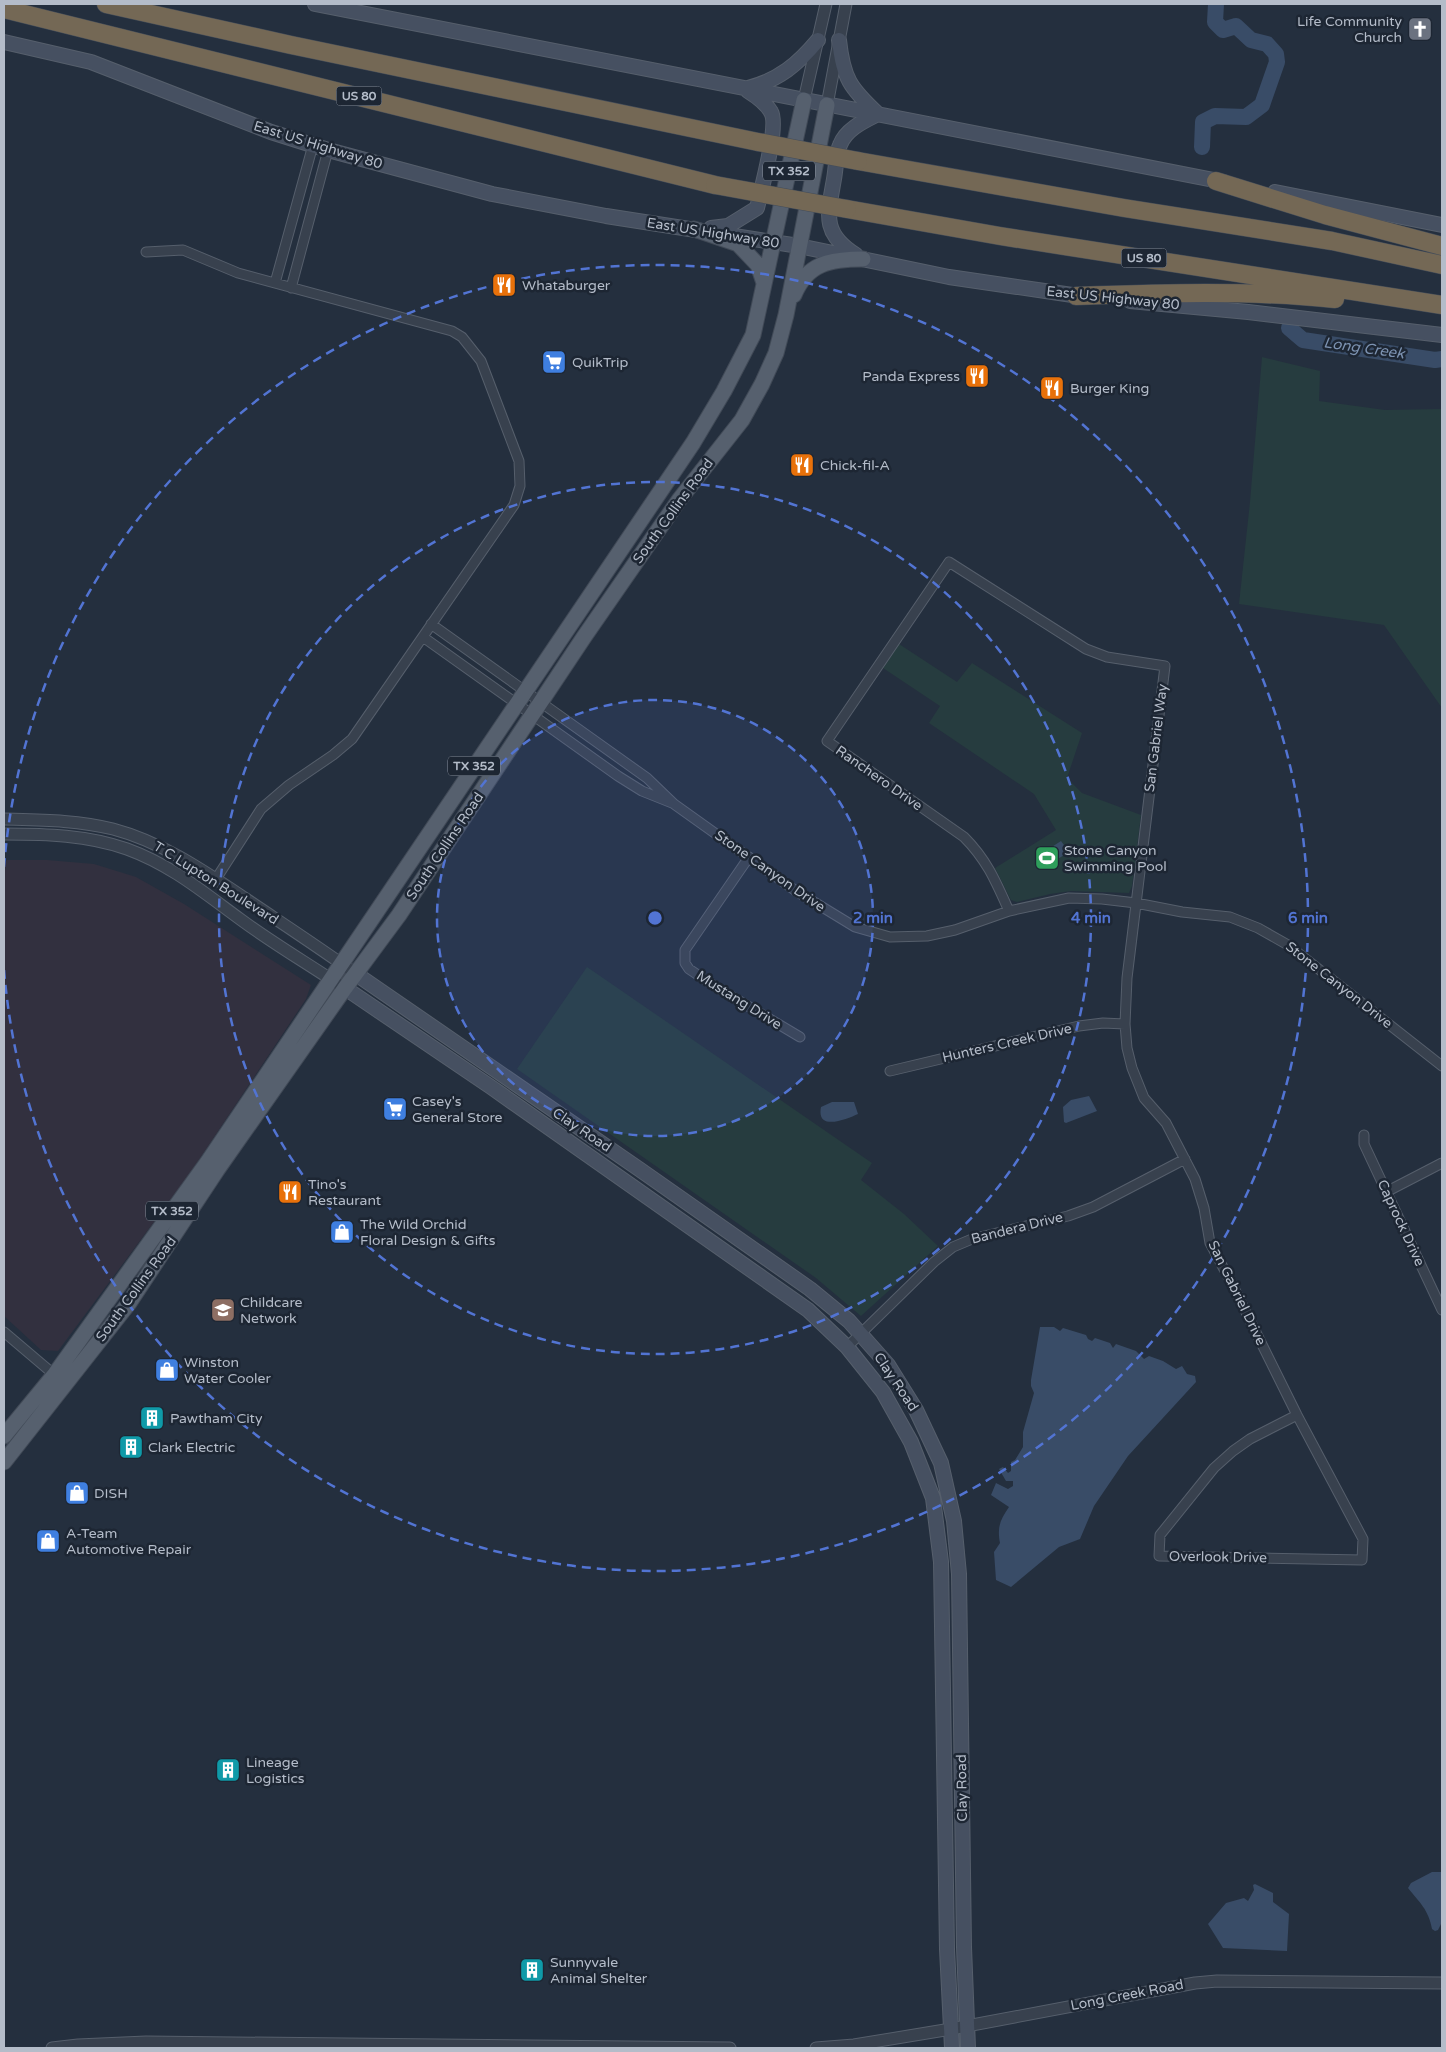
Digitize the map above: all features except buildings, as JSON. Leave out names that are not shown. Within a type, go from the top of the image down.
[{"type":"highway","points":[[106,4],[292,45],[758,142],[1124,208],[1332,241],[1442,265]]},
{"type":"highway","name":"US 80","points":[[4,9],[715,186],[1009,238],[1442,305]]},
{"type":"highway","points":[[1216,181],[1325,215],[1442,246]]},
{"type":"highway","points":[[1076,296],[1248,292],[1312,297],[1442,312]]},
{"type":"main road","points":[[315,4],[1442,225]]},
{"type":"main road","points":[[745,89],[758,86],[786,73],[804,57],[818,40]]},
{"type":"main road","points":[[839,40],[842,63],[847,78],[857,94],[878,114]]},
{"type":"main road","name":"East US Highway 80","points":[[4,42],[91,62],[271,132],[328,150],[492,194],[606,216],[799,246],[949,277],[1076,296],[1248,312],[1442,335]]},
{"type":"main road","points":[[694,229],[728,226],[757,208],[774,130],[772,113],[758,98],[745,89]]},
{"type":"main road","name":"South Collins Road","points":[[4,1436],[60,1379],[129,1303],[331,979],[662,488],[724,391],[753,335],[804,100]]},
{"type":"main road","name":"South Collins Road","points":[[217,1160],[399,915],[540,702],[679,500],[742,420],[762,384],[776,353],[786,315],[827,105]]},
{"type":"main road","points":[[862,260],[841,246],[831,230],[828,210],[840,144],[856,125],[878,114]]},
{"type":"main road","points":[[694,229],[738,244],[758,265],[764,284]]},
{"type":"main road","points":[[786,315],[799,285],[817,266],[840,259],[862,260]]},
{"type":"main road","points":[[662,488],[679,500]]},
{"type":"main road","name":"Clay Road","points":[[356,974],[810,1290],[849,1321],[860,1333],[888,1365],[916,1410],[941,1463],[954,1521],[959,1574],[964,1947],[968,2048]]},
{"type":"main road","name":"Clay Road","points":[[345,988],[491,1087],[808,1310],[847,1347],[883,1392],[911,1442],[933,1498],[941,1562],[947,1940],[952,2048]]},
{"type":"main road","name":"South Collins Road","points":[[4,1462],[60,1379]]},
{"type":"street","points":[[804,100],[826,4]]},
{"type":"street","points":[[827,105],[846,4]]},
{"type":"street","points":[[275,283],[313,145]]},
{"type":"street","points":[[291,288],[328,150]]},
{"type":"street","points":[[146,252],[183,250],[238,273],[452,331],[462,337],[481,361],[519,461],[520,486],[514,505],[352,739],[333,755],[289,785],[261,809],[206,893]]},
{"type":"street","name":"San Gabriel Way","points":[[949,562],[1086,649],[1107,657],[1165,666],[1136,903]]},
{"type":"street","name":"Ranchero Drive","points":[[949,562],[827,741],[964,837],[978,851],[990,868],[1009,911]]},
{"type":"street","name":"Stone Canyon Drive","points":[[431,624],[647,778],[674,804],[840,919],[855,927],[890,937],[927,936],[955,930],[1009,911],[1069,898],[1136,903],[1182,912],[1230,917],[1258,928],[1288,944],[1442,1066]]},
{"type":"street","name":"Stone Canyon Drive","points":[[423,638],[598,762],[642,791],[674,804]]},
{"type":"street","points":[[598,762],[607,749]]},
{"type":"street","name":"T C Lupton Boulevard","points":[[4,819],[69,821],[126,833],[166,849],[216,879],[356,974]]},
{"type":"street","points":[[23,834],[24,819]]},
{"type":"street","name":"T C Lupton Boulevard","points":[[4,834],[74,836],[128,849],[174,870],[262,934],[345,988]]},
{"type":"street","name":"Mustang Drive","points":[[749,857],[685,950],[685,963],[689,968],[716,987],[800,1037]]},
{"type":"street","name":"San Gabriel Drive","points":[[1136,903],[1127,978],[1125,1024],[1132,1068],[1144,1098],[1166,1123],[1195,1179],[1204,1208],[1210,1243],[1363,1540],[1362,1560]]},
{"type":"street","name":"Hunters Creek Drive","points":[[890,1071],[1079,1026],[1125,1024]]},
{"type":"street","name":"Caprock Drive","points":[[1364,1135],[1364,1144],[1442,1310]]},
{"type":"street","name":"Bandera Drive","points":[[847,1347],[953,1247],[972,1239],[1068,1216],[1093,1207],[1185,1159]]},
{"type":"street","points":[[1386,1192],[1442,1163]]},
{"type":"street","points":[[4,1332],[60,1379]]},
{"type":"street","name":"Overlook Drive","points":[[1297,1415],[1250,1439],[1233,1450],[1214,1468],[1160,1535],[1159,1556],[1362,1560]]},
{"type":"street","name":"Long Creek Road","points":[[816,2048],[851,2045],[951,2029],[1163,1988],[1217,1981],[1442,1983]]},
{"type":"street","points":[[52,2048],[98,2043],[146,2042],[730,2048]]},
{"type":"shaded area","points":[[7,860],[47,860],[94,864],[136,877],[184,904],[311,985],[306,999],[189,1175],[58,1351],[41,1350],[4,1316],[4,864]]},
{"type":"green space","points":[[1262,357],[1320,371],[1319,401],[1385,410],[1442,409],[1442,708],[1384,625],[1239,604]]},
{"type":"green space","points":[[899,644],[957,682],[972,663],[1082,733],[1067,778],[1082,793],[1141,815],[1132,886],[1129,893],[1071,891],[1017,902],[1011,900],[995,868],[1056,830],[1034,794],[929,723],[940,706],[883,668]]},
{"type":"green space","points":[[587,967],[872,1163],[861,1180],[904,1214],[938,1246],[861,1316],[816,1278],[517,1069]]},
{"type":"water","points":[[1061,841],[1069,852],[1048,865],[1041,855],[1041,851],[1045,848],[1047,850]]},
{"type":"water","points":[[1089,1096],[1097,1111],[1066,1123],[1064,1122],[1063,1107],[1071,1100]]},
{"type":"water","points":[[832,1102],[854,1102],[858,1114],[840,1121],[828,1122],[821,1115],[821,1107]]},
{"type":"water","points":[[1040,1327],[1054,1327],[1060,1331],[1063,1328],[1086,1335],[1092,1341],[1095,1338],[1110,1343],[1113,1348],[1116,1344],[1136,1351],[1144,1359],[1149,1356],[1163,1361],[1176,1369],[1182,1366],[1187,1374],[1195,1376],[1196,1382],[1128,1456],[1094,1506],[1080,1539],[1059,1547],[1011,1587],[996,1580],[994,1552],[1000,1543],[1000,1524],[1009,1507],[991,1495],[996,1483],[1008,1489],[1013,1486],[1013,1481],[1006,1481],[999,1469],[1003,1467],[1008,1473],[1011,1471],[1011,1462],[1015,1460],[1023,1447],[1023,1432],[1034,1393],[1031,1380]]},
{"type":"water","points":[[1432,1872],[1441,1872],[1442,1876],[1442,1922],[1438,1930],[1435,1931],[1432,1929],[1423,1907],[1408,1888],[1411,1883]]},
{"type":"water","points":[[1255,1884],[1273,1893],[1273,1902],[1289,1914],[1287,1951],[1223,1948],[1208,1924],[1226,1903],[1244,1898],[1248,1901]]},
{"type":"waterway","name":"Long Creek","points":[[1202,147],[1203,122],[1215,116],[1246,117],[1262,105],[1277,62],[1276,54],[1267,44],[1251,40],[1236,26],[1223,30],[1215,22],[1216,4]]},
{"type":"waterway","name":"Long Creek","points":[[1289,328],[1303,340],[1435,360],[1442,359]]},
{"type":"place","name":"Life Community Church","points":[[1420,29]]},
{"type":"place","name":"Whataburger","points":[[504,285]]},
{"type":"place","name":"QuikTrip","points":[[554,362]]},
{"type":"place","name":"Panda Express","points":[[977,376]]},
{"type":"place","name":"Burger King","points":[[1052,388]]},
{"type":"place","name":"Chick-fil-A","points":[[802,465]]},
{"type":"place","name":"Stone Canyon Swimming Pool","points":[[1047,858]]},
{"type":"place","name":"Casey's General Store","points":[[395,1109]]},
{"type":"place","name":"Tino's Restaurant","points":[[290,1192]]},
{"type":"place","name":"The Wild Orchid Floral Design & Gifts","points":[[342,1232]]},
{"type":"place","name":"Childcare Network","points":[[223,1310]]},
{"type":"place","name":"Winston Water Cooler","points":[[167,1370]]},
{"type":"place","name":"Pawtham City","points":[[152,1418]]},
{"type":"place","name":"Clark Electric","points":[[131,1447]]},
{"type":"place","name":"DISH","points":[[77,1493]]},
{"type":"place","name":"A-Team Automotive Repair","points":[[48,1541]]},
{"type":"place","name":"Lineage Logistics","points":[[228,1770]]},
{"type":"place","name":"Sunnyvale Animal Shelter","points":[[532,1970]]}]
